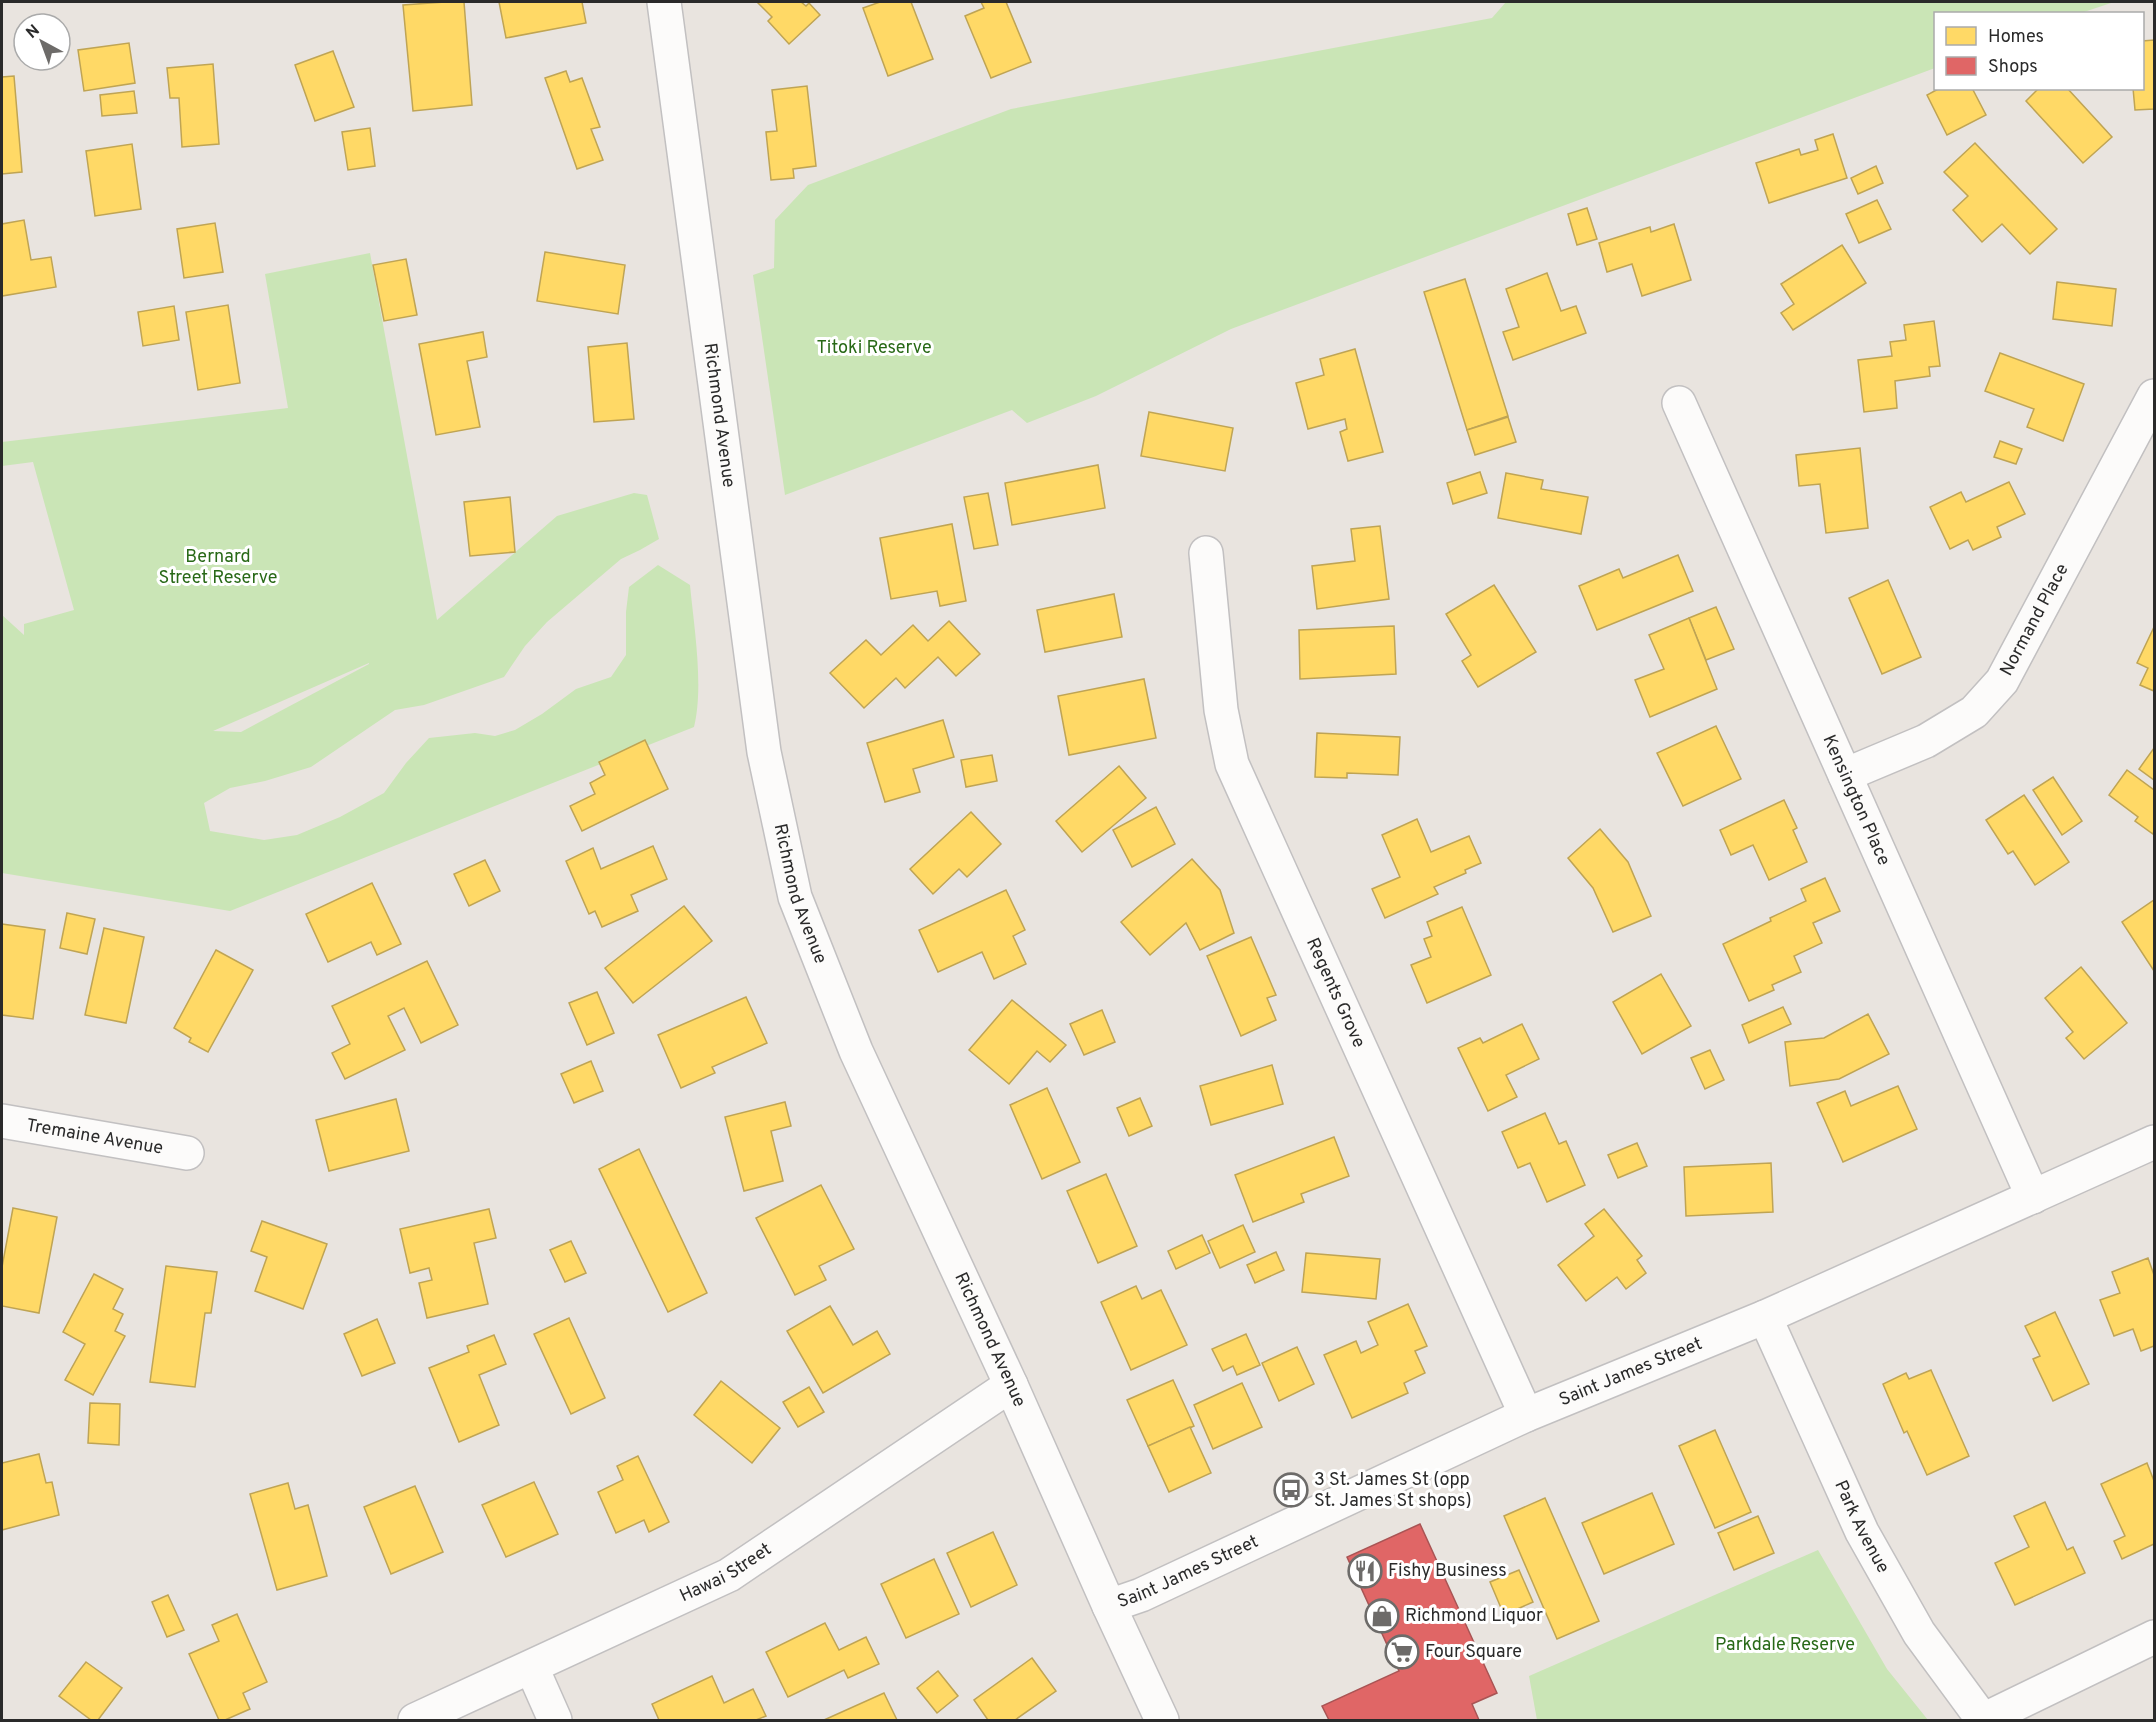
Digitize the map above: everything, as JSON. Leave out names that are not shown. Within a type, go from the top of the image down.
[{"type":"street","name":"Richmond Avenue","points":[[664,2],[764,752],[795,897],[856,1051],[1011,1385],[1162,1720]]},
{"type":"street","name":"Normand Place","points":[[1845,775],[1926,741],[1974,712],[2002,681],[2154,396]]},
{"type":"street","name":"Kensington Place","points":[[1679,403],[2032,1197]]},
{"type":"street","name":"Regents Grove","points":[[1206,553],[1221,710],[1232,764],[1526,1415]]},
{"type":"street","name":"Tremaine Avenue","points":[[2,1121],[187,1153]]},
{"type":"street","name":"Saint James Street","points":[[1109,1606],[1141,1595],[1526,1415],[1765,1317],[2154,1142]]},
{"type":"street","name":"Park Avenue","points":[[1765,1317],[1862,1532],[1919,1633],[1983,1720]]},
{"type":"street","name":"Hawai Street","points":[[416,1720],[729,1575],[1011,1385]]},
{"type":"street","points":[[1983,1720],[2154,1637]]},
{"type":"street","points":[[532,1668],[555,1720]]},
{"type":"green space","name":"Titoki Reserve","points":[[1506,2],[2114,2],[2084,12],[1934,12],[1934,68],[1231,329],[1096,396],[1027,423],[1012,410],[785,495],[753,275],[774,268],[775,220],[808,185],[1011,109],[1492,18]]},
{"type":"green space","name":"Bernard Street Reserve","points":[[370,253],[437,620],[557,516],[634,493],[647,495],[659,539],[621,559],[547,622],[525,646],[504,677],[424,705],[395,710],[311,767],[265,781],[230,788],[204,803],[210,831],[264,840],[297,835],[340,817],[384,793],[406,763],[429,738],[475,733],[495,736],[515,730],[576,689],[611,677],[626,655],[626,612],[629,587],[658,565],[690,585],[698,676],[694,727],[230,911],[2,873],[2,615],[24,635],[24,624],[74,610],[33,462],[2,466],[2,442],[288,408],[265,274]],"holes":[[[369,663],[369,664],[241,732],[213,731]]]},
{"type":"green space","name":"Parkdale Reserve","points":[[1818,1550],[1887,1669],[1928,1720],[1537,1720],[1529,1676]]},
{"type":"building: Homes","points":[[464,2],[472,105],[413,111],[403,5]]},
{"type":"building: Homes","points":[[499,2],[582,2],[586,23],[506,38]]},
{"type":"building: Homes","points":[[757,2],[801,2],[806,6],[809,3],[820,15],[789,44],[768,21],[772,17]]},
{"type":"building: Homes","points":[[880,2],[911,2],[933,59],[888,76],[863,8]]},
{"type":"building: Homes","points":[[981,2],[1006,2],[1031,62],[991,78],[965,16],[984,8]]},
{"type":"building: Homes","points":[[2154,40],[2154,109],[2135,110],[2133,90],[2144,90],[2144,41]]},
{"type":"building: Homes","points":[[129,43],[135,83],[84,91],[78,50]]},
{"type":"building: Homes","points":[[333,51],[354,107],[315,121],[295,65]]},
{"type":"building: Homes","points":[[213,64],[219,144],[182,147],[179,98],[170,98],[167,68]]},
{"type":"building: Homes","points":[[566,71],[570,82],[582,78],[600,127],[591,129],[603,160],[577,169],[545,78]]},
{"type":"building: Homes","points":[[14,76],[22,172],[2,174],[2,77]]},
{"type":"building: Homes","points":[[807,86],[816,166],[793,169],[794,178],[771,180],[766,132],[777,131],[772,90]]},
{"type":"building: Homes","points":[[1936,90],[1973,90],[1986,115],[1947,135],[1927,95]]},
{"type":"building: Homes","points":[[2037,90],[2069,90],[2112,137],[2083,163],[2026,101]]},
{"type":"building: Homes","points":[[134,91],[137,113],[102,116],[100,95]]},
{"type":"building: Homes","points":[[370,128],[375,166],[348,170],[342,132]]},
{"type":"building: Homes","points":[[1833,134],[1847,178],[1769,203],[1756,163],[1799,149],[1801,155],[1818,150],[1815,140]]},
{"type":"building: Homes","points":[[1975,143],[2057,229],[2030,254],[2002,224],[1982,242],[1953,210],[1968,196],[1944,172]]},
{"type":"building: Homes","points":[[132,144],[141,209],[95,216],[86,151]]},
{"type":"building: Homes","points":[[1876,166],[1883,183],[1858,194],[1851,178]]},
{"type":"building: Homes","points":[[1877,200],[1891,229],[1859,243],[1846,214]]},
{"type":"building: Homes","points":[[1587,208],[1597,239],[1577,245],[1568,214]]},
{"type":"building: Homes","points":[[24,220],[31,260],[51,257],[56,287],[2,296],[2,224]]},
{"type":"building: Homes","points":[[215,223],[223,272],[184,278],[177,229]]},
{"type":"building: Homes","points":[[1674,224],[1691,280],[1642,296],[1632,264],[1607,272],[1599,243],[1650,227],[1651,232]]},
{"type":"building: Homes","points":[[1842,245],[1866,283],[1793,330],[1781,313],[1794,304],[1781,284]]},
{"type":"building: Homes","points":[[545,252],[625,265],[618,314],[537,301]]},
{"type":"building: Homes","points":[[406,259],[417,315],[384,321],[373,265]]},
{"type":"building: Homes","points":[[1547,273],[1561,311],[1576,306],[1586,333],[1513,360],[1503,332],[1519,327],[1506,289]]},
{"type":"building: Homes","points":[[1465,279],[1508,416],[1467,430],[1424,292]]},
{"type":"building: Homes","points":[[2057,282],[2116,289],[2112,326],[2053,319]]},
{"type":"building: Homes","points":[[228,305],[240,383],[198,390],[186,312]]},
{"type":"building: Homes","points":[[174,306],[179,340],[143,346],[138,312]]},
{"type":"building: Homes","points":[[1934,321],[1940,366],[1929,367],[1930,376],[1895,381],[1897,408],[1864,412],[1858,360],[1892,356],[1890,342],[1906,340],[1904,325]]},
{"type":"building: Homes","points":[[483,332],[487,357],[467,361],[480,427],[436,435],[419,344]]},
{"type":"building: Homes","points":[[627,343],[634,419],[594,422],[588,347]]},
{"type":"building: Homes","points":[[1355,349],[1383,452],[1348,461],[1340,432],[1347,429],[1345,419],[1308,429],[1296,383],[1324,375],[1320,359]]},
{"type":"building: Homes","points":[[2000,353],[2084,384],[2063,441],[2027,427],[2034,409],[1985,391]]},
{"type":"building: Homes","points":[[1149,412],[1233,428],[1225,471],[1141,456]]},
{"type":"building: Homes","points":[[1508,417],[1516,442],[1475,455],[1467,430]]},
{"type":"building: Homes","points":[[2000,441],[2022,449],[2016,464],[1994,457]]},
{"type":"building: Homes","points":[[1860,448],[1868,528],[1826,533],[1820,484],[1799,486],[1796,455]]},
{"type":"building: Homes","points":[[1098,465],[1105,508],[1012,525],[1005,483]]},
{"type":"building: Homes","points":[[1480,472],[1487,493],[1453,504],[1447,483]]},
{"type":"building: Homes","points":[[1506,473],[1543,480],[1541,489],[1588,497],[1581,534],[1498,518]]},
{"type":"building: Homes","points":[[2009,482],[2025,514],[1997,527],[2001,537],[1973,550],[1968,540],[1950,549],[1930,507],[1961,492],[1966,502]]},
{"type":"building: Homes","points":[[988,493],[998,545],[974,549],[964,497]]},
{"type":"building: Homes","points":[[510,497],[515,552],[470,556],[464,502]]},
{"type":"building: Homes","points":[[952,524],[966,601],[940,606],[937,591],[891,599],[880,538]]},
{"type":"building: Homes","points":[[1380,526],[1389,599],[1317,609],[1312,566],[1355,561],[1351,529]]},
{"type":"building: Homes","points":[[1678,555],[1693,591],[1597,630],[1579,586],[1619,569],[1623,578]]},
{"type":"building: Homes","points":[[1888,580],[1921,657],[1882,674],[1849,598]]},
{"type":"building: Homes","points":[[1494,585],[1536,652],[1478,687],[1462,661],[1471,655],[1446,614]]},
{"type":"building: Homes","points":[[1114,594],[1122,637],[1045,652],[1037,610]]},
{"type":"building: Homes","points":[[1716,607],[1734,649],[1706,660],[1689,618]]},
{"type":"building: Homes","points":[[1689,618],[1717,689],[1650,717],[1635,680],[1664,669],[1649,635]]},
{"type":"building: Homes","points":[[949,621],[980,654],[956,676],[938,657],[905,688],[896,678],[864,708],[830,673],[866,640],[881,655],[913,625],[928,641]]},
{"type":"building: Homes","points":[[1394,626],[1396,674],[1300,679],[1299,630]]},
{"type":"building: Homes","points":[[2154,627],[2154,691],[2140,685],[2148,668],[2137,663]]},
{"type":"building: Homes","points":[[1144,679],[1156,738],[1069,755],[1058,696]]},
{"type":"building: Homes","points":[[943,720],[954,757],[913,769],[920,792],[885,802],[867,743]]},
{"type":"building: Homes","points":[[1716,726],[1741,779],[1683,806],[1657,753]]},
{"type":"building: Homes","points":[[1317,733],[1400,737],[1398,775],[1347,773],[1347,778],[1315,777]]},
{"type":"building: Homes","points":[[645,740],[668,789],[582,831],[570,806],[595,794],[590,783],[605,775],[599,762]]},
{"type":"building: Homes","points":[[2154,748],[2154,780],[2139,769]]},
{"type":"building: Homes","points":[[992,755],[997,781],[966,787],[961,760]]},
{"type":"building: Homes","points":[[1119,766],[1146,798],[1082,852],[1056,821]]},
{"type":"building: Homes","points":[[2127,770],[2154,790],[2153,834],[2135,821],[2138,817],[2109,795]]},
{"type":"building: Homes","points":[[2053,777],[2082,821],[2062,835],[2033,790]]},
{"type":"building: Homes","points":[[2024,795],[2069,862],[2035,885],[2013,851],[2008,854],[1986,820]]},
{"type":"building: Homes","points":[[1784,800],[1797,828],[1793,830],[1807,862],[1769,880],[1753,845],[1731,855],[1720,830]]},
{"type":"building: Homes","points":[[1156,807],[1175,844],[1132,867],[1113,830]]},
{"type":"building: Homes","points":[[971,812],[1001,844],[967,877],[959,869],[933,894],[910,869]]},
{"type":"building: Homes","points":[[1417,819],[1431,852],[1469,836],[1481,863],[1465,870],[1466,873],[1434,887],[1438,894],[1385,918],[1372,889],[1400,877],[1382,835]]},
{"type":"building: Homes","points":[[1600,829],[1628,862],[1651,916],[1613,932],[1593,888],[1568,858]]},
{"type":"building: Homes","points":[[653,846],[667,879],[631,895],[638,911],[602,927],[595,911],[589,914],[566,861],[593,848],[601,869]]},
{"type":"building: Homes","points":[[1192,859],[1220,890],[1234,933],[1200,950],[1186,923],[1150,955],[1121,922]]},
{"type":"building: Homes","points":[[485,860],[500,891],[469,906],[454,874]]},
{"type":"building: Homes","points":[[1825,878],[1840,911],[1813,923],[1822,943],[1794,956],[1801,972],[1772,985],[1774,990],[1749,1001],[1723,944],[1806,901],[1801,889]]},
{"type":"building: Homes","points":[[372,883],[401,944],[377,955],[371,942],[328,962],[306,914]]},
{"type":"building: Homes","points":[[1006,890],[1025,930],[1013,936],[1026,964],[994,979],[982,952],[938,972],[919,930]]},
{"type":"building: Homes","points":[[2154,900],[2154,971],[2122,922]]},
{"type":"building: Homes","points":[[684,906],[712,941],[633,1003],[605,968]]},
{"type":"building: Homes","points":[[1462,907],[1491,975],[1427,1003],[1411,965],[1431,957],[1424,939],[1432,936],[1427,922]]},
{"type":"building: Homes","points":[[67,913],[95,919],[87,954],[60,948]]},
{"type":"building: Homes","points":[[2,924],[45,930],[33,1019],[2,1015]]},
{"type":"building: Homes","points":[[104,928],[144,937],[126,1023],[85,1015]]},
{"type":"building: Homes","points":[[1251,937],[1276,995],[1267,998],[1276,1020],[1241,1036],[1207,956]]},
{"type":"building: Homes","points":[[216,950],[253,970],[208,1052],[189,1042],[191,1038],[174,1028]]},
{"type":"building: Homes","points":[[427,961],[458,1025],[421,1043],[404,1008],[388,1016],[405,1050],[345,1079],[332,1053],[350,1044],[332,1006]]},
{"type":"building: Homes","points":[[2081,967],[2127,1023],[2084,1059],[2066,1038],[2073,1032],[2045,998]]},
{"type":"building: Homes","points":[[1661,974],[1691,1026],[1642,1054],[1613,1002]]},
{"type":"building: Homes","points":[[597,992],[614,1033],[587,1045],[569,1003]]},
{"type":"building: Homes","points":[[746,997],[767,1043],[712,1067],[715,1073],[681,1088],[658,1035]]},
{"type":"building: Homes","points":[[1012,1000],[1066,1045],[1050,1062],[1037,1051],[1009,1084],[969,1050]]},
{"type":"building: Homes","points":[[1783,1007],[1791,1024],[1749,1043],[1742,1025]]},
{"type":"building: Homes","points":[[1102,1010],[1115,1042],[1084,1055],[1070,1024]]},
{"type":"building: Homes","points":[[1868,1014],[1889,1054],[1839,1079],[1790,1086],[1785,1042],[1824,1038]]},
{"type":"building: Homes","points":[[1522,1024],[1539,1059],[1506,1075],[1517,1097],[1488,1111],[1458,1048],[1480,1038],[1483,1043]]},
{"type":"building: Homes","points":[[1710,1050],[1724,1080],[1705,1089],[1691,1058]]},
{"type":"building: Homes","points":[[591,1061],[603,1091],[574,1103],[561,1074]]},
{"type":"building: Homes","points":[[1272,1065],[1283,1104],[1211,1125],[1200,1086]]},
{"type":"building: Homes","points":[[1898,1086],[1917,1129],[1843,1162],[1817,1103],[1845,1091],[1851,1106]]},
{"type":"building: Homes","points":[[1047,1088],[1080,1162],[1042,1179],[1010,1105]]},
{"type":"building: Homes","points":[[1140,1098],[1152,1126],[1129,1136],[1117,1108]]},
{"type":"building: Homes","points":[[396,1099],[409,1151],[329,1171],[316,1120]]},
{"type":"building: Homes","points":[[785,1102],[791,1126],[771,1131],[783,1181],[744,1191],[725,1117]]},
{"type":"building: Homes","points":[[1545,1113],[1559,1144],[1566,1141],[1585,1185],[1547,1202],[1530,1163],[1518,1168],[1502,1132]]},
{"type":"building: Homes","points":[[1334,1137],[1349,1176],[1301,1194],[1304,1202],[1253,1222],[1235,1175]]},
{"type":"building: Homes","points":[[1637,1143],[1647,1166],[1618,1178],[1608,1155]]},
{"type":"building: Homes","points":[[639,1149],[707,1293],[668,1312],[599,1169]]},
{"type":"building: Homes","points":[[1771,1163],[1773,1212],[1686,1216],[1684,1167]]},
{"type":"building: Homes","points":[[1106,1174],[1137,1246],[1098,1263],[1067,1191]]},
{"type":"building: Homes","points":[[821,1185],[854,1249],[819,1266],[826,1280],[795,1295],[756,1218]]},
{"type":"building: Homes","points":[[13,1208],[57,1217],[39,1313],[2,1306],[2,1267]]},
{"type":"building: Homes","points":[[489,1209],[496,1238],[474,1243],[488,1304],[427,1318],[419,1283],[432,1280],[429,1268],[410,1273],[400,1229]]},
{"type":"building: Homes","points":[[1604,1209],[1642,1256],[1637,1260],[1646,1273],[1626,1289],[1617,1277],[1586,1301],[1558,1265],[1594,1236],[1585,1224]]},
{"type":"building: Homes","points":[[262,1221],[327,1244],[303,1309],[255,1291],[267,1257],[251,1251]]},
{"type":"building: Homes","points":[[1243,1225],[1255,1252],[1220,1268],[1208,1241]]},
{"type":"building: Homes","points":[[1202,1235],[1210,1253],[1176,1269],[1168,1251]]},
{"type":"building: Homes","points":[[571,1241],[586,1273],[565,1282],[550,1250]]},
{"type":"building: Homes","points":[[1276,1252],[1284,1270],[1255,1283],[1247,1265]]},
{"type":"building: Homes","points":[[1306,1253],[1380,1259],[1376,1299],[1302,1292]]},
{"type":"building: Homes","points":[[2148,1258],[2154,1275],[2154,1346],[2141,1351],[2133,1329],[2114,1336],[2100,1300],[2120,1293],[2112,1272]]},
{"type":"building: Homes","points":[[166,1266],[217,1272],[211,1313],[205,1313],[195,1387],[150,1382]]},
{"type":"building: Homes","points":[[94,1274],[123,1289],[113,1309],[123,1314],[115,1331],[125,1336],[93,1395],[65,1380],[85,1344],[63,1332]]},
{"type":"building: Homes","points":[[1136,1286],[1142,1299],[1161,1290],[1187,1345],[1131,1370],[1101,1302]]},
{"type":"building: Homes","points":[[1408,1304],[1427,1346],[1415,1351],[1425,1373],[1404,1383],[1408,1393],[1352,1418],[1324,1355],[1356,1341],[1361,1353],[1378,1345],[1368,1322]]},
{"type":"building: Homes","points":[[830,1306],[853,1345],[877,1331],[890,1354],[823,1393],[787,1331]]},
{"type":"building: Homes","points":[[2055,1312],[2089,1384],[2053,1401],[2033,1359],[2040,1356],[2025,1326]]},
{"type":"building: Homes","points":[[569,1318],[605,1398],[571,1414],[534,1334]]},
{"type":"building: Homes","points":[[377,1319],[395,1363],[362,1376],[344,1334]]},
{"type":"building: Homes","points":[[1246,1334],[1260,1365],[1237,1375],[1233,1366],[1223,1371],[1212,1349]]},
{"type":"building: Homes","points":[[494,1335],[506,1364],[479,1375],[499,1425],[459,1442],[429,1368],[469,1352],[467,1346]]},
{"type":"building: Homes","points":[[1297,1347],[1314,1384],[1279,1401],[1262,1363]]},
{"type":"building: Homes","points":[[1931,1370],[1969,1456],[1927,1475],[1907,1431],[1904,1433],[1883,1384],[1906,1373],[1909,1379]]},
{"type":"building: Homes","points":[[1173,1380],[1194,1426],[1148,1446],[1127,1400]]},
{"type":"building: Homes","points":[[721,1381],[780,1428],[752,1463],[694,1415]]},
{"type":"building: Homes","points":[[1242,1383],[1262,1427],[1213,1449],[1194,1405]]},
{"type":"building: Homes","points":[[809,1387],[824,1412],[798,1427],[783,1402]]},
{"type":"building: Homes","points":[[90,1403],[120,1404],[119,1445],[88,1443]]},
{"type":"building: Homes","points":[[1190,1427],[1211,1473],[1169,1492],[1148,1446]]},
{"type":"building: Homes","points":[[1715,1430],[1751,1512],[1715,1528],[1679,1446]]},
{"type":"building: Homes","points":[[39,1454],[46,1483],[52,1482],[59,1515],[2,1530],[2,1463]]},
{"type":"building: Homes","points":[[638,1456],[669,1522],[649,1532],[644,1520],[616,1533],[598,1492],[623,1480],[617,1466]]},
{"type":"building: Homes","points":[[2147,1463],[2154,1481],[2154,1544],[2122,1559],[2114,1541],[2125,1536],[2101,1484]]},
{"type":"building: Homes","points":[[534,1482],[558,1534],[506,1557],[482,1505]]},
{"type":"building: Homes","points":[[288,1483],[295,1509],[308,1505],[327,1576],[277,1590],[250,1494]]},
{"type":"building: Homes","points":[[415,1486],[443,1552],[391,1574],[364,1507]]},
{"type":"building: Homes","points":[[1652,1493],[1674,1544],[1604,1574],[1582,1523]]},
{"type":"building: Homes","points":[[1545,1498],[1599,1621],[1557,1639],[1504,1516]]},
{"type":"building: Homes","points":[[2045,1502],[2067,1550],[2073,1547],[2085,1573],[2015,1605],[1995,1563],[2029,1547],[2014,1516]]},
{"type":"building: Homes","points":[[1758,1516],[1774,1553],[1734,1570],[1718,1533]]},
{"type":"building: Homes","points":[[993,1532],[1017,1585],[971,1607],[947,1553]]},
{"type":"building: Homes","points":[[934,1559],[959,1614],[906,1638],[881,1584]]},
{"type":"building: Homes","points":[[1519,1570],[1533,1602],[1504,1615],[1490,1582]]},
{"type":"building: Homes","points":[[168,1595],[184,1630],[167,1637],[152,1602]]},
{"type":"building: Homes","points":[[237,1614],[267,1682],[243,1693],[250,1709],[225,1720],[219,1720],[189,1654],[219,1641],[212,1625]]},
{"type":"building: Homes","points":[[825,1623],[839,1650],[866,1637],[879,1664],[848,1678],[844,1670],[788,1697],[766,1652]]},
{"type":"building: Homes","points":[[1032,1658],[1056,1691],[1015,1720],[988,1720],[974,1700]]},
{"type":"building: Homes","points":[[86,1662],[122,1688],[98,1720],[91,1720],[59,1696]]},
{"type":"building: Homes","points":[[938,1671],[958,1696],[937,1713],[917,1688]]},
{"type":"building: Homes","points":[[712,1676],[724,1703],[753,1689],[766,1716],[756,1720],[659,1720],[652,1704]]},
{"type":"building: Homes","points":[[884,1693],[897,1720],[824,1720]]},
{"type":"building: Shops","points":[[1420,1524],[1497,1693],[1472,1704],[1479,1720],[1329,1720],[1322,1706],[1399,1671],[1347,1557]]},
{"type":"place","name":"3 St. James St (opp St. James St shops)","points":[[1291,1490]]},
{"type":"place","name":"Fishy Business","points":[[1365,1571]]},
{"type":"place","name":"Richmond Liquor","points":[[1382,1616]]},
{"type":"place","name":"Four Square","points":[[1402,1652]]}]
